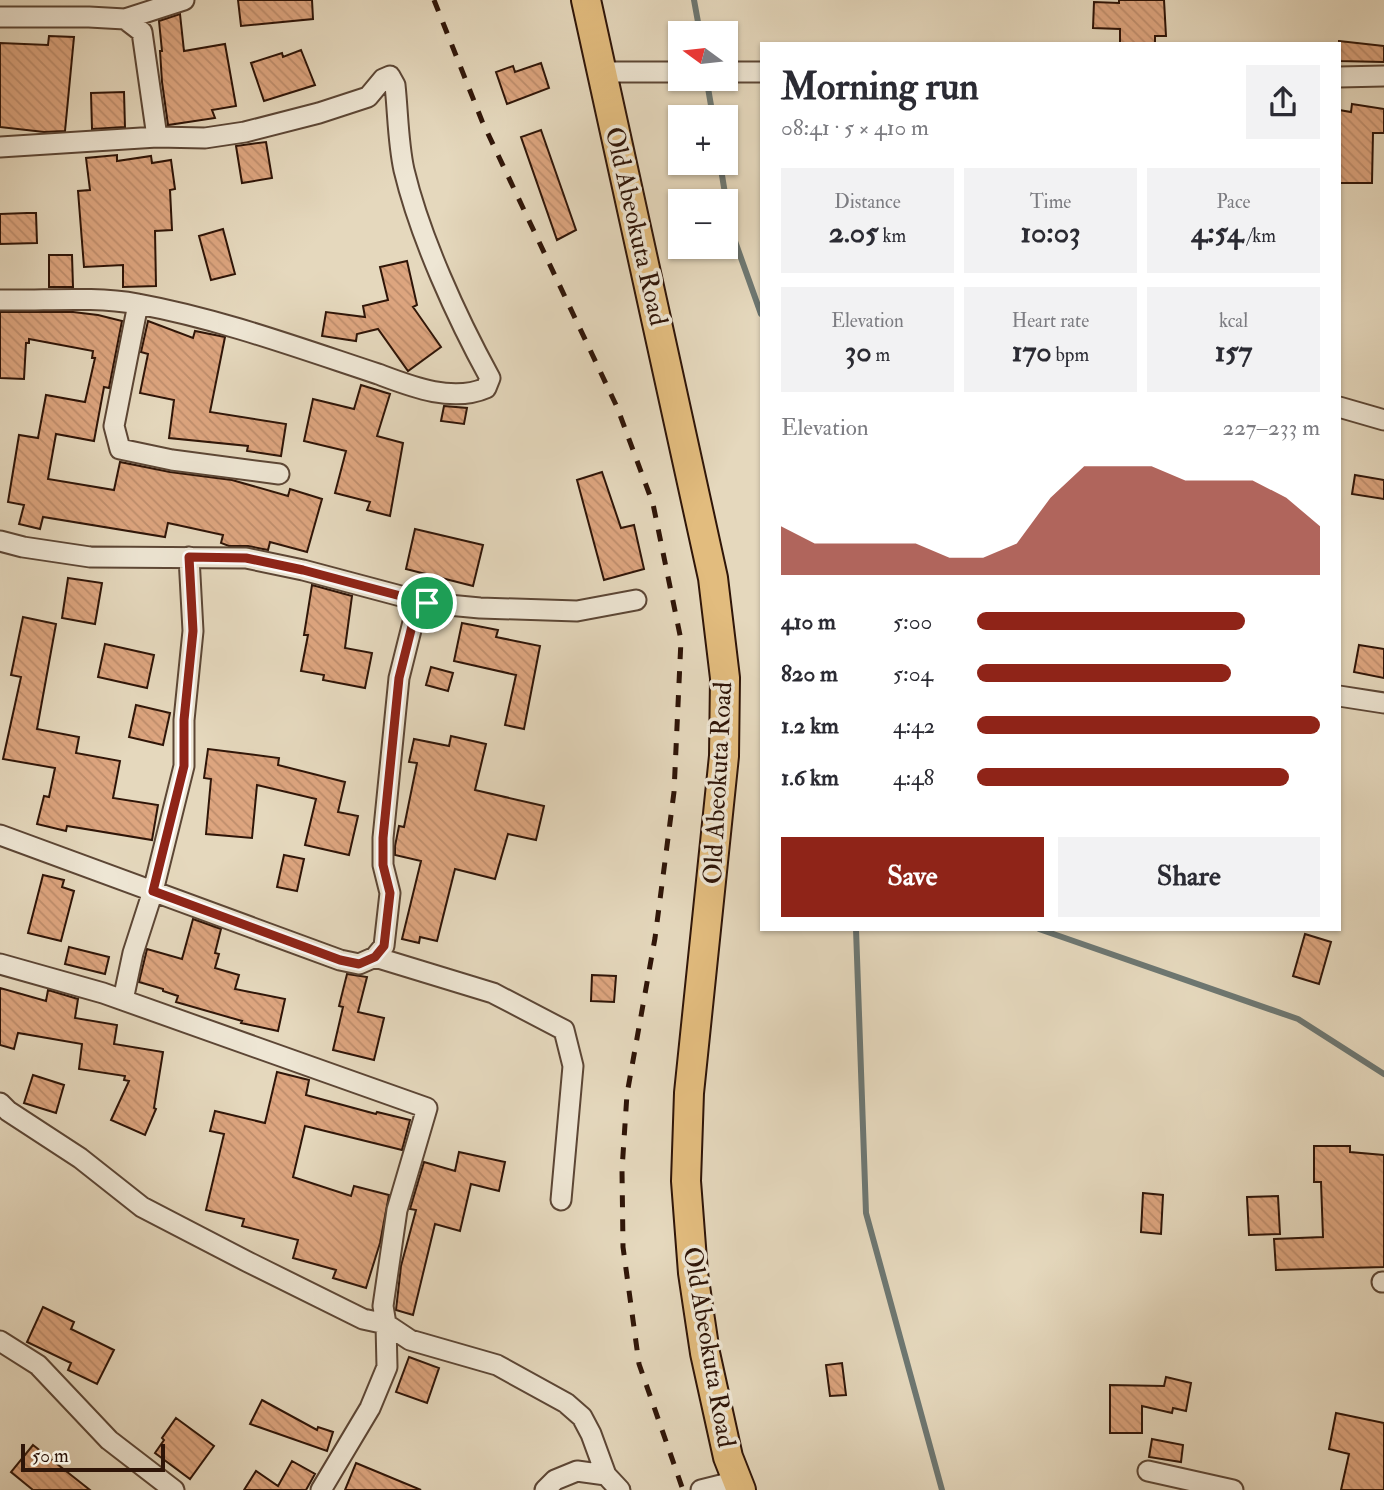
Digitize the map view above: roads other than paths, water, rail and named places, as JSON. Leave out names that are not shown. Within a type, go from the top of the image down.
[{"type":"highway","name":"Old Abeokuta Road","points":[[586,0],[713,578],[725,678],[724,756],[689,1093],[686,1181],[693,1273],[705,1353],[729,1457],[739,1485]]},
{"type":"street","points":[[0,17],[125,19],[184,0]]},
{"type":"street","points":[[125,19],[142,32],[157,137]]},
{"type":"street","points":[[602,72],[668,72]]},
{"type":"street","points":[[738,72],[760,72]]},
{"type":"street","points":[[0,147],[157,137],[205,138],[245,132],[320,113],[368,97],[383,79],[390,76],[395,85],[403,167],[416,213],[490,378],[486,387],[463,394],[421,389],[261,335],[138,304],[85,299],[0,300]]},
{"type":"street","points":[[1341,77],[1384,76]]},
{"type":"street","points":[[138,304],[114,426],[120,449],[172,460],[279,474]]},
{"type":"street","points":[[1341,408],[1384,420]]},
{"type":"street","points":[[3,548],[90,557],[246,558],[399,596],[421,609],[577,611],[636,600]]},
{"type":"street","points":[[123,1000],[133,953],[153,891],[184,766],[184,720],[193,631],[189,557]]},
{"type":"street","points":[[0,835],[340,960],[359,964],[375,957],[384,946],[387,928],[390,893],[383,865],[383,838],[399,678],[421,609]]},
{"type":"street","points":[[1341,696],[1384,703]]},
{"type":"street","points":[[375,957],[493,993],[564,1030],[573,1066],[561,1200]]},
{"type":"street","points":[[0,964],[123,1000],[427,1108],[397,1210],[383,1306],[387,1367],[370,1408],[321,1490]]},
{"type":"street","points":[[0,1103],[80,1158],[142,1207],[363,1319],[386,1324],[410,1340],[498,1365],[566,1402],[582,1417],[592,1434],[606,1475],[620,1490]]},
{"type":"street","points":[[0,1341],[38,1365],[108,1440],[174,1490]]},
{"type":"street","points":[[545,1490],[555,1480],[578,1471],[606,1475]]},
{"type":"street","points":[[1149,1471],[1233,1490]]},
{"type":"street","points":[[701,1490],[739,1485]]},
{"type":"waterway","points":[[694,0],[698,21]]},
{"type":"waterway","points":[[709,91],[711,105]]},
{"type":"waterway","points":[[722,175],[731,230],[760,311]]},
{"type":"waterway","points":[[856,931],[866,1213],[942,1490]]},
{"type":"waterway","points":[[1045,931],[1298,1019],[1384,1074]]},
{"type":"railway","points":[[434,0],[482,121],[617,407],[653,504],[681,640],[674,792],[655,938],[627,1094],[622,1170],[623,1247],[639,1364],[683,1490]]}]
